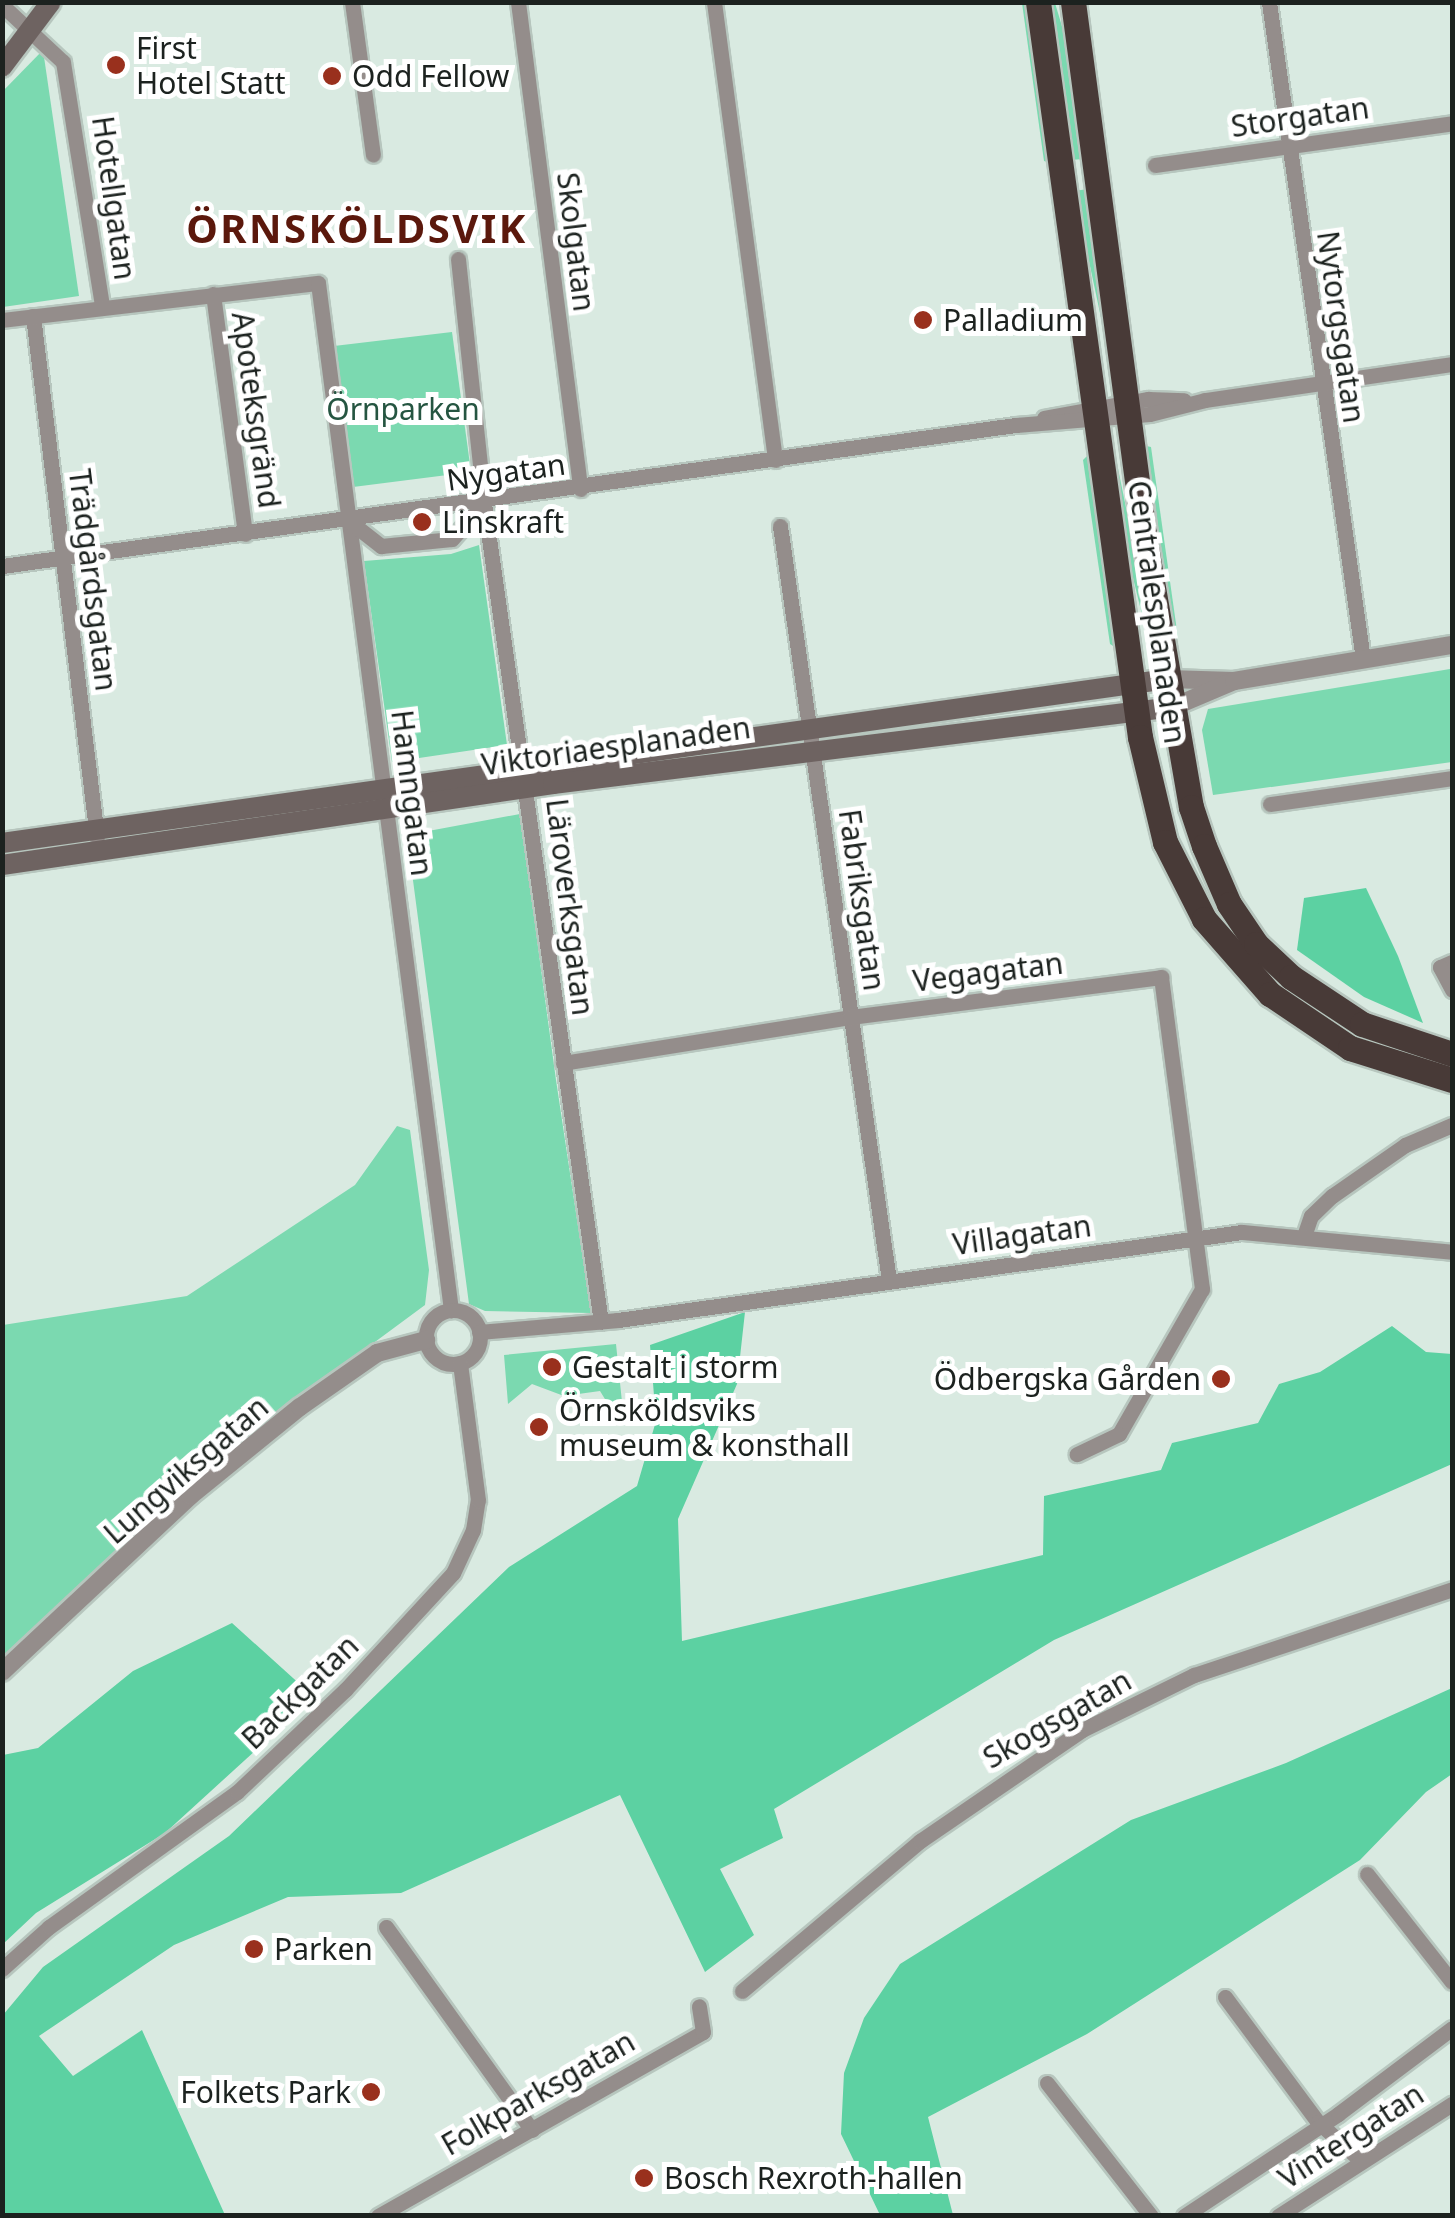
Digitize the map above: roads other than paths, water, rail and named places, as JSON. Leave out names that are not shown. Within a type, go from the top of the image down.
[{"type":"highway","name":"Centralesplanaden","points":[[1038,2],[1136,710],[1165,842],[1204,920],[1235,960],[1310,1026],[1350,1048],[1452,1080]]},
{"type":"highway","name":"Centralesplanaden","points":[[1072,2],[1126,410],[1168,679],[1204,846],[1256,944],[1350,1018],[1452,1054]]},
{"type":"main road","points":[[2,67],[50,2]]},
{"type":"main road","name":"Viktoriaesplanaden","points":[[812,739],[1168,679]]},
{"type":"main road","name":"Viktoriaesplanaden","points":[[2,843],[383,789],[525,777],[812,739],[1173,707]]},
{"type":"main road","name":"Viktoriaesplanaden","points":[[2,865],[387,812],[525,777]]},
{"type":"street","points":[[352,2],[373,155]]},
{"type":"street","name":"Skolgatan","points":[[518,2],[580,489]]},
{"type":"street","points":[[714,2],[775,460]]},
{"type":"street","name":"Nytorgsgatan","points":[[1269,2],[1320,384],[1364,658]]},
{"type":"street","name":"Hotellgatan","points":[[2,5],[33,27],[63,62],[102,306]]},
{"type":"street","name":"Storgatan","points":[[1155,164],[1452,123]]},
{"type":"street","name":"Läroverksgatan","points":[[458,259],[484,503],[600,1322]]},
{"type":"street","name":"Hamngatan","points":[[213,294],[318,283],[451,1310]]},
{"type":"street","points":[[2,320],[213,294]]},
{"type":"street","name":"Apoteksgränd","points":[[213,294],[245,534]]},
{"type":"street","name":"Trädgårdsgatan","points":[[33,316],[100,851]]},
{"type":"street","name":"Nygatan","points":[[2,566],[484,503],[1452,364]]},
{"type":"street","points":[[350,521],[381,546],[452,539],[484,503]]},
{"type":"street","name":"Fabriksgatan","points":[[780,526],[888,1281]]},
{"type":"street","name":"Viktoriaesplanaden","points":[[1168,679],[1234,680],[1452,646]]},
{"type":"street","name":"Viktoriaesplanaden","points":[[1173,707],[1234,680]]},
{"type":"street","points":[[1270,804],[1452,778]]},
{"type":"street","points":[[1452,962],[1440,967],[1452,990]]},
{"type":"street","name":"Vegagatan","points":[[562,1063],[850,1017],[1161,978],[1196,1238]]},
{"type":"street","points":[[1305,1233],[1311,1216],[1332,1196],[1405,1145],[1452,1124]]},
{"type":"street","name":"Villagatan","points":[[600,1322],[1196,1238],[1305,1233],[1452,1252]]},
{"type":"street","points":[[1077,1454],[1119,1434],[1197,1299],[1202,1274],[1196,1238]]},
{"type":"street","points":[[451,1310],[472,1318],[480,1332],[474,1355],[460,1363],[442,1362],[426,1340],[430,1324],[451,1310]]},
{"type":"street","points":[[480,1332],[600,1322]]},
{"type":"street","name":"Lungviksgatan","points":[[2,1672],[190,1496],[300,1407],[378,1354],[426,1340]]},
{"type":"street","name":"Backgatan","points":[[2,1968],[237,1792],[345,1690],[453,1573],[474,1530],[478,1500],[460,1363]]},
{"type":"street","name":"Skogsgatan","points":[[742,1992],[920,1842],[1082,1730],[1194,1675],[1452,1589]]},
{"type":"street","points":[[1367,1874],[1452,1982]]},
{"type":"street","points":[[386,1927],[532,2130]]},
{"type":"street","points":[[1225,1997],[1318,2122],[1360,2160]]},
{"type":"street","name":"Folkparksgatan","points":[[378,2216],[702,2032],[698,2006]]},
{"type":"street","points":[[1184,2216],[1318,2122],[1338,2114],[1452,2028]]},
{"type":"street","points":[[1047,2084],[1151,2216]]},
{"type":"street","name":"Vintergatan","points":[[1278,2216],[1452,2104]]},
{"type":"place","name":"First Hotel Statt","points":[[116,65]]},
{"type":"place","name":"Odd Fellow","points":[[332,76]]},
{"type":"place","name":"Palladium","points":[[923,320]]},
{"type":"place","name":"Linskraft","points":[[422,522]]},
{"type":"place","name":"Gestalt i storm","points":[[552,1367]]},
{"type":"place","name":"Ödbergska Gården","points":[[1221,1379]]},
{"type":"place","name":"Örnsköldsviks museum & konsthall","points":[[539,1427]]},
{"type":"place","name":"Parken","points":[[254,1949]]},
{"type":"place","name":"Folkets Park","points":[[371,2092]]},
{"type":"place","name":"Bosch Rexroth-hallen","points":[[644,2178]]},
{"type":"district","name":"ÖRNSKÖLDSVIK","points":[[357,228]]},
{"type":"park label","name":"Örnparken","points":[[403,409]]}]
